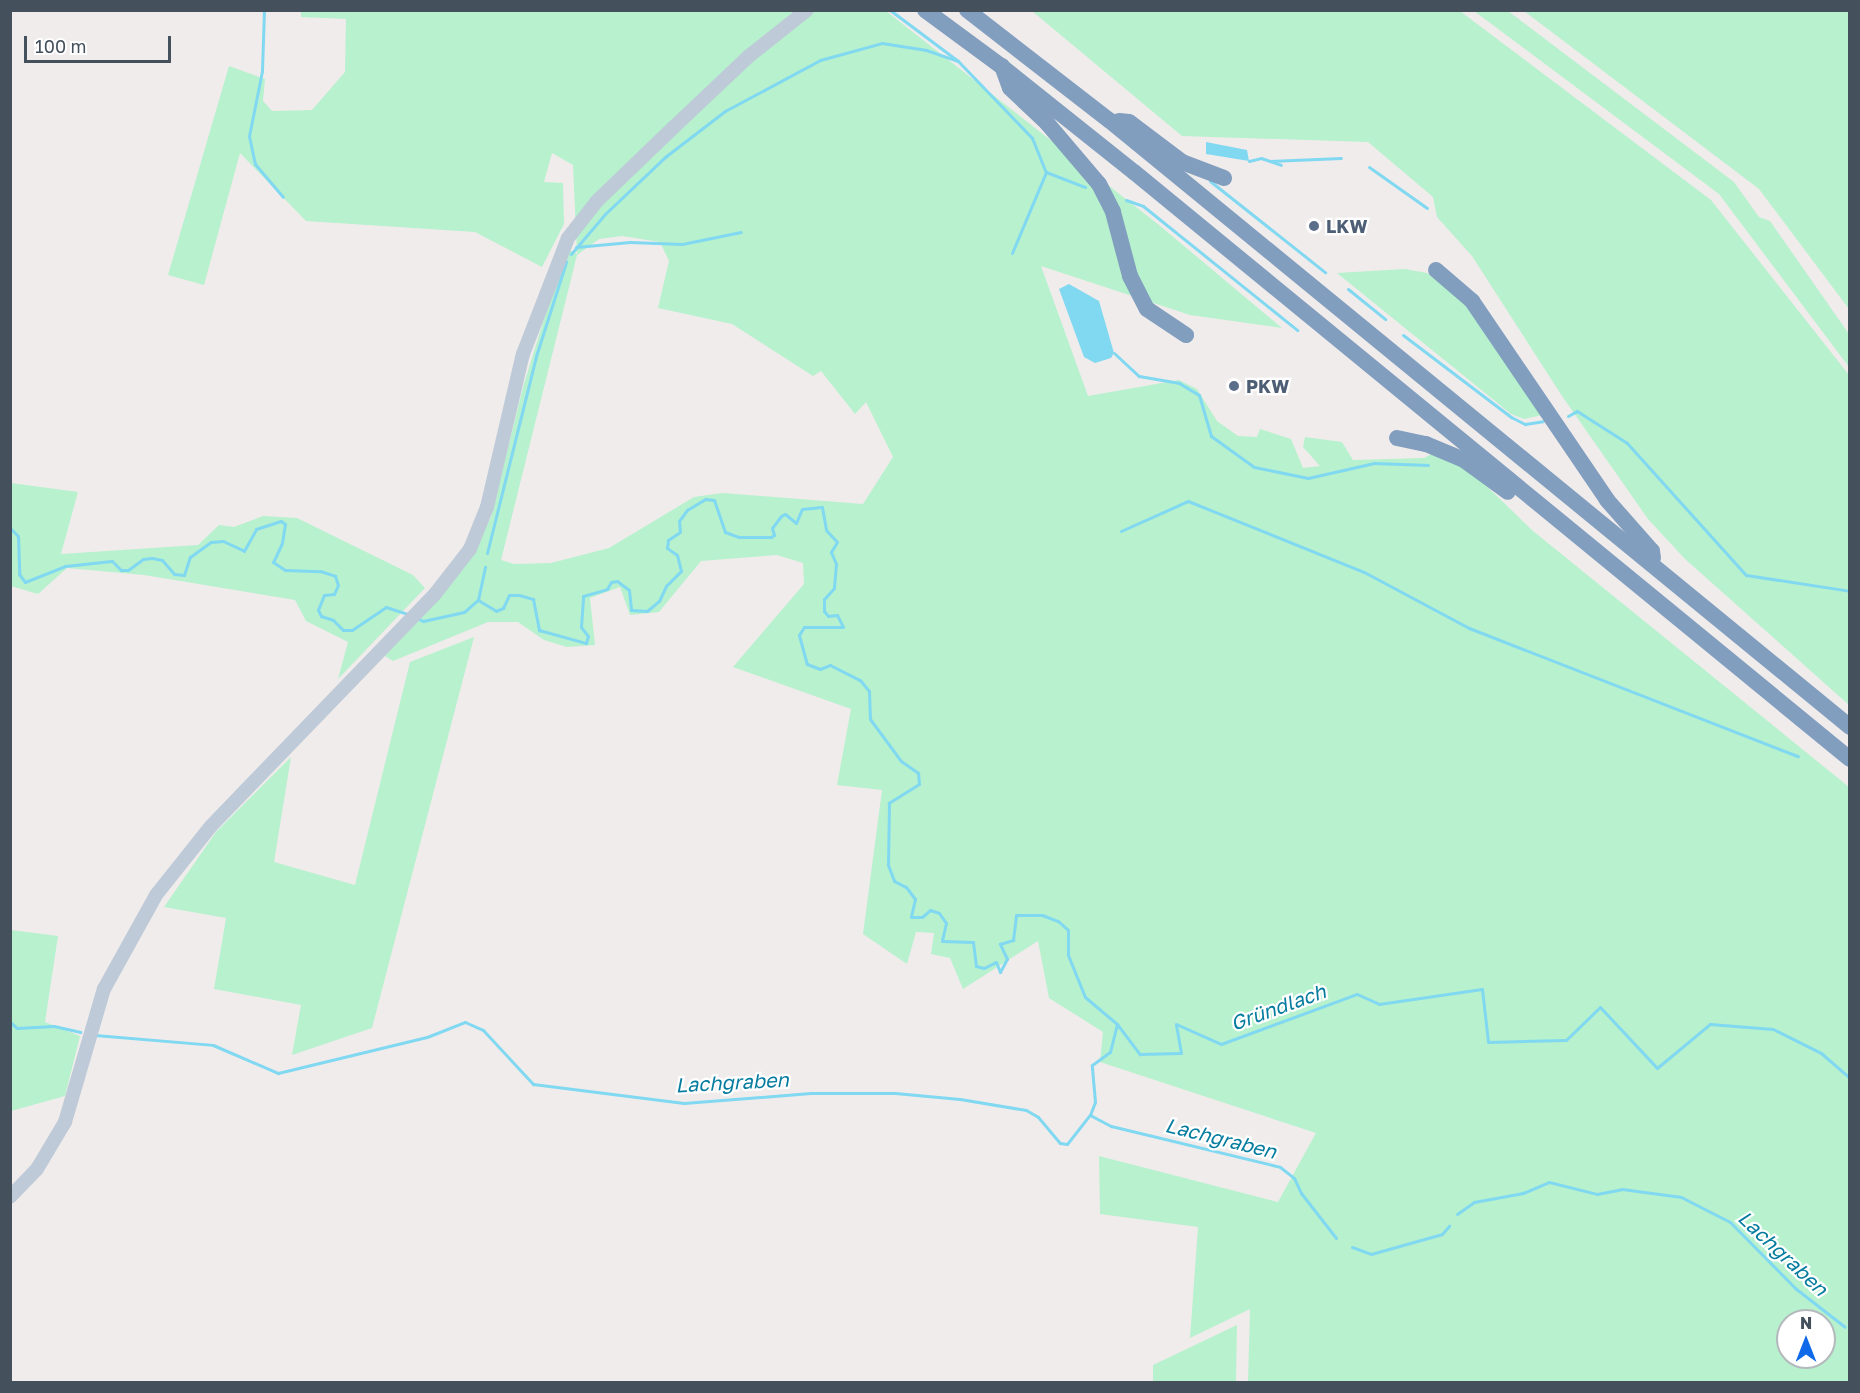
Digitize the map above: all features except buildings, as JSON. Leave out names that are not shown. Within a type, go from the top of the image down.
[{"type":"highway","points":[[925,10],[1001,66],[1850,759]]},
{"type":"highway","points":[[967,10],[1109,120],[1850,727]]},
{"type":"highway","points":[[1001,66],[1010,88],[1047,123],[1099,184],[1113,212],[1130,276],[1147,309],[1186,335]]},
{"type":"highway","points":[[1109,120],[1129,122],[1182,162],[1224,178]]},
{"type":"highway","points":[[1436,270],[1472,301],[1607,500],[1652,551],[1654,565]]},
{"type":"highway","points":[[1397,438],[1441,449],[1464,460],[1508,492],[1529,496]]},
{"type":"street","points":[[10,1197],[37,1169],[65,1122],[104,989],[156,896],[224,812],[454,572],[479,532],[523,354],[568,238],[597,201],[749,56],[807,10]]},
{"type":"green space","points":[[301,11],[886,11],[1159,225],[1282,328],[1190,315],[1041,266],[1088,396],[1179,380],[1197,389],[1217,421],[1238,436],[1257,437],[1260,429],[1291,439],[1303,468],[1320,466],[1303,447],[1305,437],[1342,442],[1353,460],[1424,458],[1433,453],[1469,469],[1533,531],[1849,787],[1849,1382],[1248,1382],[1250,1309],[1190,1338],[1198,1227],[1100,1214],[1099,1156],[1278,1202],[1316,1133],[1100,1062],[1103,1032],[1049,998],[1038,941],[963,989],[950,958],[931,954],[934,933],[916,932],[907,964],[863,934],[882,790],[837,785],[851,709],[733,667],[804,584],[803,563],[777,555],[701,561],[659,612],[630,615],[620,587],[590,598],[595,645],[567,647],[544,640],[518,622],[488,622],[393,661],[385,656],[470,560],[491,517],[523,387],[561,264],[567,249],[577,254],[573,165],[552,153],[544,182],[563,183],[564,224],[542,267],[475,232],[306,221],[240,153],[204,285],[168,275],[229,66],[265,79],[263,101],[272,111],[312,110],[345,72],[346,19],[301,17]],"holes":[[[622,236],[660,242],[669,261],[658,308],[732,324],[813,376],[821,371],[855,414],[866,402],[893,457],[863,504],[722,493],[694,497],[609,548],[551,563],[514,564],[501,560],[577,255],[599,239]]]},
{"type":"green space","points":[[1032,11],[1460,11],[1711,200],[1849,375],[1849,705],[1685,559],[1648,519],[1562,396],[1472,256],[1437,217],[1433,197],[1368,142],[1182,136]]},
{"type":"green space","points":[[1474,11],[1508,11],[1734,182],[1759,217],[1770,221],[1849,334],[1849,367],[1719,194]]},
{"type":"green space","points":[[1524,11],[1849,11],[1849,309],[1759,189]]},
{"type":"green space","points":[[1405,269],[1427,273],[1465,301],[1542,415],[1524,419],[1511,414],[1337,273]]},
{"type":"green space","points":[[11,483],[78,492],[61,554],[198,545],[219,525],[234,527],[263,516],[297,518],[413,575],[425,588],[338,679],[348,642],[306,621],[295,600],[144,575],[67,568],[38,594],[11,586]]},
{"type":"green space","points":[[474,637],[372,1028],[292,1055],[301,1005],[214,989],[226,918],[164,907],[216,832],[291,757],[274,862],[355,885],[410,662]]},
{"type":"green space","points":[[11,930],[58,936],[45,1022],[80,1036],[65,1096],[11,1111]]},
{"type":"green space","points":[[1237,1325],[1236,1382],[1153,1382],[1153,1365]]},
{"type":"water","points":[[1206,142],[1247,150],[1249,161],[1206,154]]},
{"type":"water","points":[[1069,284],[1099,301],[1114,353],[1111,358],[1095,363],[1084,357],[1059,289]]},
{"type":"waterway","points":[[264,10],[262,71],[249,136],[255,164],[283,197]]},
{"type":"waterway","points":[[890,10],[958,61],[1032,138],[1046,172],[1085,187]]},
{"type":"waterway","points":[[571,254],[605,214],[665,157],[725,111],[820,60],[882,43],[926,50],[958,61]]},
{"type":"waterway","points":[[1249,161],[1261,158],[1281,165]]},
{"type":"waterway","points":[[1270,161],[1341,158]]},
{"type":"waterway","points":[[1369,167],[1427,208]]},
{"type":"waterway","points":[[1012,253],[1046,172]]},
{"type":"waterway","points":[[1210,181],[1325,272]]},
{"type":"waterway","points":[[1126,200],[1143,206],[1297,330]]},
{"type":"waterway","points":[[576,247],[630,242],[682,244],[741,232]]},
{"type":"waterway","points":[[487,553],[537,353],[566,262]]},
{"type":"waterway","points":[[1348,289],[1385,319]]},
{"type":"waterway","points":[[1403,335],[1511,417],[1525,424],[1543,421]]},
{"type":"waterway","points":[[1114,353],[1139,376],[1179,383],[1199,395],[1211,436],[1254,467],[1308,478],[1374,463],[1428,465]]},
{"type":"waterway","points":[[1568,416],[1577,411],[1627,443],[1746,575],[1850,591]]},
{"type":"waterway","name":"Gründlach","points":[[417,618],[423,621],[464,612],[478,600],[496,611],[503,608],[509,595],[519,595],[533,599],[539,630],[586,643],[588,636],[581,627],[583,596],[607,589],[611,582],[617,581],[629,590],[631,610],[647,611],[659,601],[666,586],[681,571],[677,555],[667,548],[668,540],[680,532],[679,521],[687,510],[705,499],[714,500],[725,532],[739,537],[771,537],[774,535],[772,528],[781,516],[785,514],[796,523],[802,509],[822,507],[826,530],[837,542],[831,552],[836,564],[834,588],[824,599],[824,611],[828,616],[837,615],[843,627],[804,627],[799,635],[807,664],[820,669],[830,665],[860,680],[869,691],[870,719],[901,761],[918,773],[919,784],[889,803],[888,865],[894,881],[906,887],[915,899],[911,917],[922,917],[930,910],[939,913],[946,923],[942,941],[973,942],[976,966],[984,968],[996,962],[1000,972],[1007,959],[1000,944],[1013,940],[1016,915],[1042,915],[1058,921],[1068,930],[1068,955],[1085,997],[1117,1024],[1140,1054],[1181,1053],[1176,1024],[1221,1044],[1357,994],[1379,1004],[1482,989],[1488,1042],[1566,1040],[1600,1007],[1657,1068],[1710,1024],[1773,1029],[1821,1053],[1850,1078]]},
{"type":"waterway","points":[[1121,531],[1188,501],[1364,572],[1469,628],[1798,756]]},
{"type":"waterway","name":"Gründlach","points":[[10,528],[18,536],[19,574],[25,582],[65,566],[112,561],[121,570],[128,570],[143,559],[152,558],[162,560],[174,574],[184,575],[190,557],[211,542],[223,541],[244,551],[256,529],[281,521],[285,524],[282,543],[273,562],[285,570],[320,571],[335,576],[338,585],[334,594],[324,595],[318,610],[321,616],[333,620],[343,630],[352,630],[386,607],[408,614]]},
{"type":"waterway","points":[[478,600],[485,567]]},
{"type":"waterway","name":"Lachgraben","points":[[10,1022],[17,1028],[54,1026],[80,1032]]},
{"type":"waterway","name":"Lachgraben","points":[[95,1035],[213,1045],[278,1073],[427,1037],[465,1022],[483,1030],[533,1084],[684,1103],[811,1093],[895,1093],[960,1099],[1026,1110],[1038,1117],[1060,1143],[1067,1144],[1090,1115],[1111,1126],[1280,1167],[1294,1178],[1301,1193],[1336,1238]]},
{"type":"waterway","points":[[1090,1115],[1095,1102],[1092,1065],[1110,1052],[1117,1024]]},
{"type":"waterway","name":"Lachgraben","points":[[1457,1214],[1474,1202],[1523,1193],[1549,1182],[1597,1194],[1622,1189],[1681,1197],[1730,1222],[1795,1288],[1845,1327]]},
{"type":"waterway","name":"Lachgraben","points":[[1352,1247],[1371,1254],[1442,1234],[1449,1226]]},
{"type":"place","name":"LKW","points":[[1314,226]]},
{"type":"place","name":"PKW","points":[[1234,386]]}]
